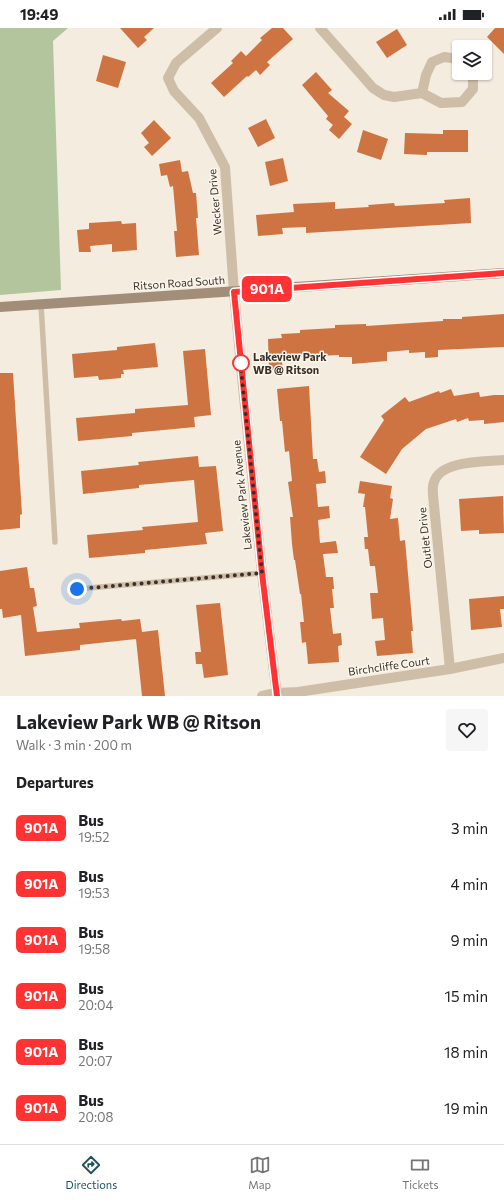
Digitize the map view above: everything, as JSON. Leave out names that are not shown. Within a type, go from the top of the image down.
[{"type":"street","name":"Wecker Drive","points":[[217,28],[176,63],[168,78],[174,91],[200,118],[225,167],[234,292]]},
{"type":"street","points":[[320,28],[373,88],[384,96],[394,97],[422,93],[441,103],[462,102],[473,89],[473,80]]},
{"type":"street","points":[[422,93],[426,75],[432,62],[444,57],[452,58]]},
{"type":"street","name":"Ritson Road South","points":[[0,307],[504,273]]},
{"type":"street","name":"Lakeview Park Avenue","points":[[234,292],[262,573],[276,695]]},
{"type":"street","name":"Outlet Drive","points":[[450,669],[433,484],[436,477],[442,471],[453,465],[504,460]]},
{"type":"street","name":"Birchcliffe Court","points":[[262,696],[450,669],[504,658]]},
{"type":"lane","points":[[40,304],[55,542]]},
{"type":"lane","points":[[77,589],[262,573]]},
{"type":"green space","points":[[0,28],[68,28],[53,41],[61,290],[0,295]]},
{"type":"building","points":[[120,28],[154,28],[144,37],[147,40],[138,48]]},
{"type":"building","points":[[272,28],[283,28],[293,39],[267,62],[270,65],[260,75],[256,70],[248,77],[247,76],[224,97],[211,83],[233,63],[231,61],[241,51],[246,56],[262,40],[260,38]]},
{"type":"building","points":[[495,28],[504,28],[504,54],[492,42],[492,40],[487,37]]},
{"type":"building","points":[[397,29],[407,45],[387,58],[376,42]]},
{"type":"building","points":[[103,55],[126,62],[118,88],[96,81]]},
{"type":"building","points":[[316,72],[332,90],[328,93],[349,111],[344,117],[352,124],[339,139],[329,130],[333,125],[326,119],[328,116],[302,85]]},
{"type":"building","points":[[266,119],[275,138],[258,147],[248,128]]},
{"type":"building","points":[[154,120],[171,138],[152,156],[144,147],[149,143],[141,133]]},
{"type":"building","points":[[363,130],[388,139],[381,160],[357,152]]},
{"type":"building","points":[[443,130],[468,130],[468,152],[427,152],[427,155],[404,154],[405,133],[443,134]]},
{"type":"building","points":[[283,158],[288,181],[270,186],[265,162]]},
{"type":"building","points":[[180,160],[182,172],[188,171],[193,193],[196,193],[198,218],[196,218],[199,255],[176,257],[174,231],[177,231],[173,186],[170,187],[167,175],[161,176],[159,164]]},
{"type":"building","points":[[470,198],[471,223],[306,233],[306,227],[282,228],[283,234],[258,236],[256,215],[294,212],[293,204],[335,202],[335,209],[369,207],[368,205],[394,203],[395,206],[445,203],[444,200]]},
{"type":"building","points":[[121,221],[122,224],[136,223],[137,250],[112,252],[112,244],[90,246],[91,252],[79,252],[77,230],[89,229],[89,223]]},
{"type":"building","points":[[504,314],[504,347],[438,350],[438,357],[425,358],[425,352],[409,353],[409,350],[387,352],[387,361],[352,364],[352,357],[339,357],[339,355],[295,357],[296,361],[282,362],[283,369],[269,370],[268,339],[282,338],[281,334],[300,333],[300,330],[335,328],[335,325],[366,324],[366,326],[443,321],[443,319],[462,319],[462,317]]},
{"type":"building","points":[[155,343],[158,367],[123,370],[124,374],[121,374],[121,378],[99,380],[98,376],[74,378],[72,354],[117,350],[117,347]]},
{"type":"building","points":[[205,349],[211,415],[194,417],[195,427],[132,433],[132,436],[78,441],[76,418],[135,413],[135,409],[188,405],[183,351]]},
{"type":"building","points":[[0,373],[13,373],[22,514],[20,515],[20,528],[0,530]]},
{"type":"building","points":[[309,386],[313,459],[317,459],[319,472],[325,471],[326,483],[316,484],[318,507],[329,506],[330,518],[318,520],[320,543],[336,541],[338,553],[323,554],[326,577],[333,577],[334,589],[332,589],[334,608],[330,608],[333,634],[341,633],[342,645],[338,646],[339,662],[308,664],[306,642],[302,643],[300,622],[304,622],[301,594],[292,544],[290,517],[293,517],[288,482],[292,481],[289,451],[285,452],[277,389]]},
{"type":"building","points":[[451,389],[454,396],[479,392],[480,397],[504,395],[504,422],[484,424],[484,420],[469,421],[468,418],[457,422],[456,419],[426,429],[402,449],[386,474],[360,457],[384,420],[381,416],[405,397],[409,402],[439,391],[440,393]]},
{"type":"building","points":[[198,456],[199,467],[216,466],[223,531],[205,533],[207,544],[145,550],[145,553],[89,558],[87,535],[143,530],[142,527],[198,522],[194,480],[139,485],[139,488],[83,494],[81,471],[139,465],[138,462]]},
{"type":"building","points":[[360,481],[392,486],[390,498],[393,499],[390,519],[398,518],[400,541],[405,540],[413,631],[411,631],[413,653],[377,656],[375,641],[385,640],[383,618],[372,619],[370,593],[378,593],[375,566],[370,566],[368,549],[365,549],[364,537],[368,537],[365,507],[363,507],[365,494],[358,493]]},
{"type":"building","points":[[503,496],[504,533],[479,534],[479,530],[461,531],[459,499]]},
{"type":"building","points":[[27,567],[30,588],[34,588],[37,606],[33,607],[37,632],[80,628],[79,623],[121,619],[122,621],[140,619],[142,632],[158,630],[165,696],[142,696],[136,639],[80,645],[80,650],[25,656],[21,615],[3,618],[2,609],[0,609],[0,571]]},
{"type":"building","points":[[504,596],[504,609],[500,609],[502,627],[471,630],[469,599]]},
{"type":"building","points":[[220,603],[228,675],[204,678],[202,664],[196,664],[195,652],[201,652],[196,605]]},
{"type":"bus line","name":"901A","points":[[277,696],[262,573],[234,292],[504,273]]},
{"type":"place","name":"Lakeview Park WB @ Ritson","points":[[241,363]]},
{"type":"route","points":[[77,589],[262,573],[240,359],[241,363]]}]
